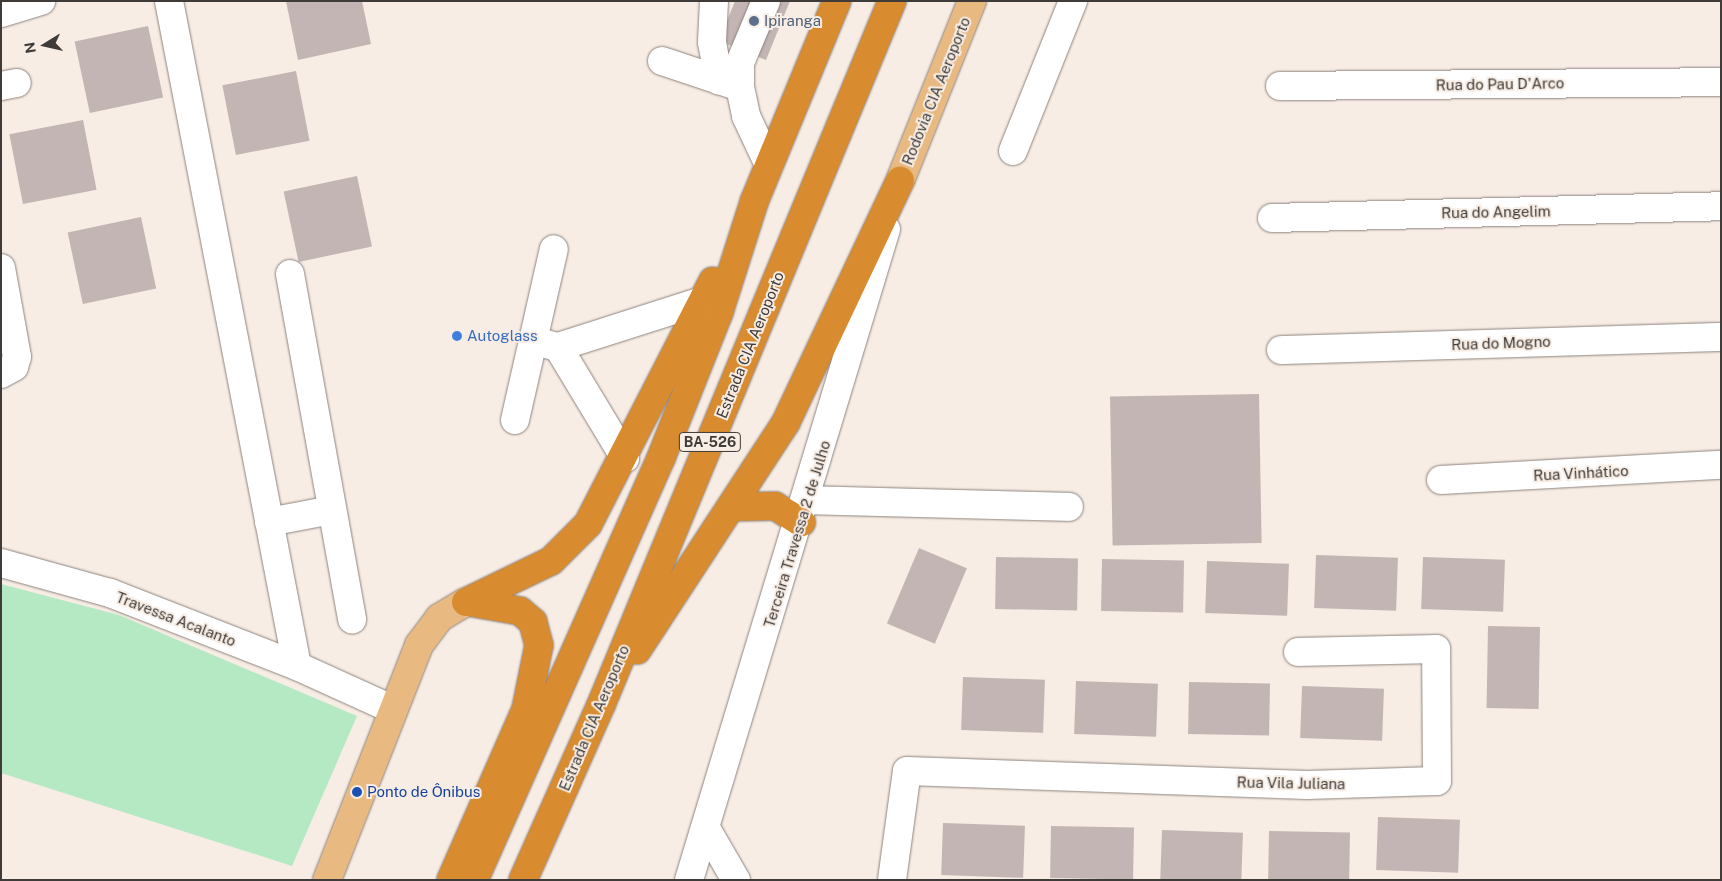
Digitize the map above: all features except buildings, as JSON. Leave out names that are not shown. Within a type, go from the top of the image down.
[{"type":"highway","name":"BA-526","points":[[474,880],[661,458],[720,312],[754,202],[837,1]]},
{"type":"highway","name":"Estrada CIA Aeroporto","points":[[522,880],[601,705],[892,1]]},
{"type":"highway","points":[[601,705],[786,422],[900,182]]},
{"type":"highway","points":[[466,602],[526,576],[572,544],[625,458],[705,300],[731,237],[754,202]]},
{"type":"highway","points":[[732,507],[776,506],[804,511]]},
{"type":"highway","points":[[451,880],[526,709],[539,645],[533,622],[520,611],[466,602]]},
{"type":"main road","name":"Rodovia CIA Aeroporto","points":[[900,182],[972,1]]},
{"type":"main road","points":[[327,880],[392,710],[428,630],[466,602]]},
{"type":"street","points":[[1,14],[41,1]]},
{"type":"street","points":[[169,1],[297,666]]},
{"type":"street","points":[[714,1],[712,42],[769,165]]},
{"type":"street","points":[[730,84],[766,1]]},
{"type":"street","points":[[1013,152],[1073,1]]},
{"type":"street","points":[[662,62],[730,84]]},
{"type":"street","name":"Rua do Pau D'Arco","points":[[1280,86],[1721,82]]},
{"type":"street","name":"Terceira Travessa 2 de Julho","points":[[689,880],[708,830],[900,182]]},
{"type":"street","name":"Rua do Angelim","points":[[1272,218],[1721,206]]},
{"type":"street","points":[[516,420],[546,344],[554,249]]},
{"type":"street","points":[[1,268],[17,357],[14,368],[1,374]]},
{"type":"street","points":[[290,274],[352,620]]},
{"type":"street","points":[[546,344],[705,300]]},
{"type":"street","name":"Rua do Mogno","points":[[1281,350],[1721,337]]},
{"type":"street","points":[[546,344],[625,458]]},
{"type":"street","name":"Rua Vinhático","points":[[1441,480],[1721,465]]},
{"type":"street","points":[[804,511],[1069,507]]},
{"type":"street","points":[[268,522],[332,510]]},
{"type":"street","name":"Travessa Acalanto","points":[[1,563],[110,593],[297,666],[392,710]]},
{"type":"street","name":"Rua Vila Juliana","points":[[892,880],[907,771],[1307,784],[1437,781],[1436,649],[1298,652]]},
{"type":"street","points":[[708,830],[736,880]]},
{"type":"green space","points":[[1,584],[119,615],[357,716],[292,866],[1,773]]},
{"type":"place","name":"Ipiranga","points":[[754,21]]},
{"type":"place","name":"Autoglass","points":[[457,336]]},
{"type":"place","name":"Ponto de Ônibus","points":[[357,792]]}]
